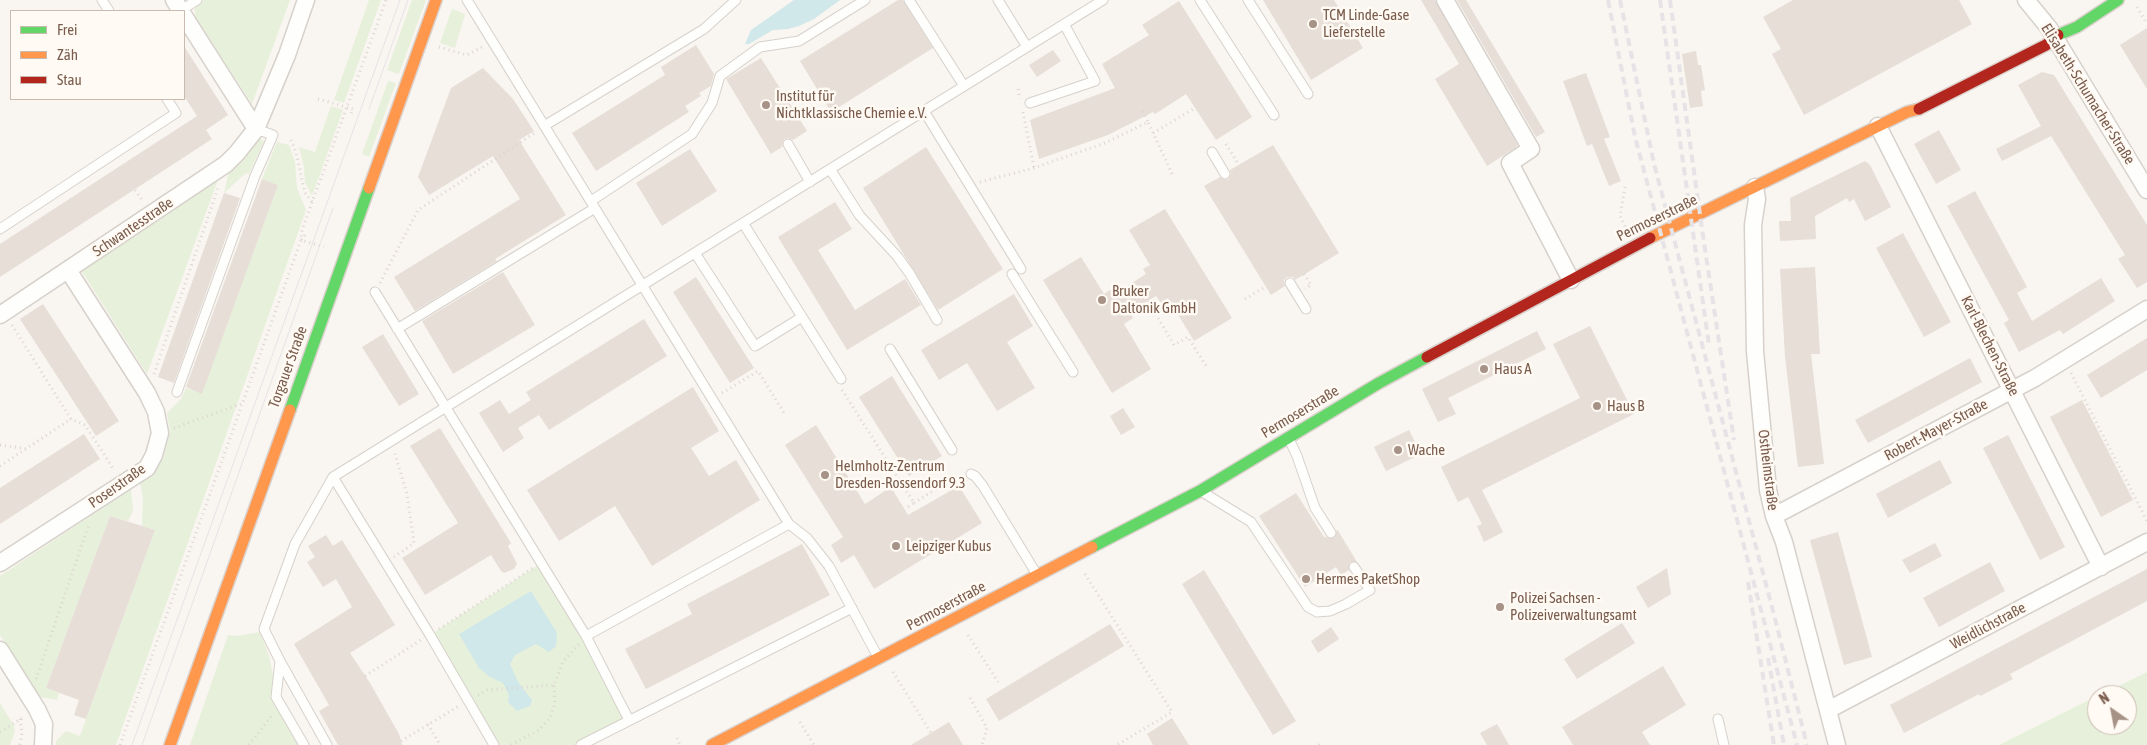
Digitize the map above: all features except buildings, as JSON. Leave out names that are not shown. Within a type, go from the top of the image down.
[{"type":"main road","name":"Torgauer Straße","points":[[170,745],[436,0]]},
{"type":"main road","name":"Permoserstraße","points":[[712,745],[1200,491],[1379,382],[1625,250],[1907,112],[1916,112],[2046,45],[2054,37],[2077,27],[2118,0]]},
{"type":"main road","name":"Permoserstraße","points":[[2034,37],[2047,35],[2054,37]]},
{"type":"main road","name":"Permoserstraße","points":[[1907,112],[1914,102],[1930,90]]},
{"type":"street","name":"Schwantesstraße","points":[[6,319],[68,270],[226,164],[256,129],[287,55],[306,0]]},
{"type":"street","points":[[1444,0],[1532,149],[1510,163],[1571,280]]},
{"type":"street","name":"Elisabeth-Schumacher-Straße","points":[[2026,0],[2047,24],[2147,190]]},
{"type":"street","points":[[185,18],[256,129]]},
{"type":"street","name":"Karl-Blechen-Straße","points":[[1878,126],[2101,566]]},
{"type":"street","name":"Ostheimstraße","points":[[1755,187],[1757,199],[1753,225],[1755,351],[1768,490],[1774,516],[1784,542],[1837,745]]},
{"type":"street","name":"Poserstraße","points":[[0,563],[147,468],[154,455],[160,433],[156,412],[147,393],[68,270]]},
{"type":"street","name":"Robert-Mayer-Straße","points":[[1774,516],[2065,361],[2147,309]]},
{"type":"street","name":"Weidlichstraße","points":[[1828,710],[2147,542]]},
{"type":"street","points":[[0,650],[44,724],[43,745]]},
{"type":"lane","points":[[182,10],[197,0]]},
{"type":"lane","points":[[467,0],[789,524],[819,550],[830,566],[879,658]]},
{"type":"lane","points":[[544,126],[704,29],[736,0]]},
{"type":"lane","points":[[397,329],[593,204],[692,134],[712,103],[720,76],[760,47],[799,40],[865,0]]},
{"type":"lane","points":[[909,0],[964,86]]},
{"type":"lane","points":[[998,0],[1027,47]]},
{"type":"lane","points":[[326,745],[264,629],[295,544],[333,477],[1103,0]]},
{"type":"lane","points":[[1200,0],[1274,115]]},
{"type":"lane","points":[[1248,0],[1308,94]]},
{"type":"lane","points":[[1030,103],[1095,81],[1064,24]]},
{"type":"lane","points":[[0,229],[176,113],[168,100]]},
{"type":"lane","points":[[924,111],[1022,268]]},
{"type":"lane","points":[[177,392],[273,134],[256,129]]},
{"type":"lane","points":[[788,144],[810,182]]},
{"type":"lane","points":[[1212,152],[1225,174]]},
{"type":"lane","points":[[830,169],[860,216],[897,256],[910,274],[937,320]]},
{"type":"lane","points":[[743,223],[840,379]]},
{"type":"lane","points":[[695,253],[755,346],[802,317]]},
{"type":"lane","points":[[1012,274],[1073,372]]},
{"type":"lane","points":[[1290,283],[1306,309]]},
{"type":"lane","points":[[375,292],[540,564],[586,636],[629,720]]},
{"type":"lane","points":[[890,349],[952,450]]},
{"type":"lane","points":[[1288,437],[1296,454],[1312,511],[1331,533]]},
{"type":"lane","points":[[971,474],[983,486],[1037,575]]},
{"type":"lane","points":[[333,477],[430,635],[494,745]]},
{"type":"lane","points":[[1200,491],[1251,522],[1268,538],[1308,607],[1317,612],[1330,611],[1370,590],[1354,567]]},
{"type":"lane","points":[[586,636],[789,524]]},
{"type":"lane","points":[[581,745],[852,608]]},
{"type":"lane","points":[[280,661],[276,698],[304,745]]},
{"type":"lane","points":[[1718,719],[1724,745]]},
{"type":"path","points":[[120,745],[301,240],[302,230],[386,0]]},
{"type":"path","points":[[2134,3],[2147,24]]},
{"type":"path","points":[[434,46],[467,55],[493,41]]},
{"type":"path","points":[[1018,89],[1034,168]]},
{"type":"path","points":[[318,99],[352,109],[351,114]]},
{"type":"path","points":[[1153,133],[1195,108]]},
{"type":"path","points":[[1143,111],[1173,176]]},
{"type":"path","points":[[970,184],[1034,168],[1105,143],[1148,122]]},
{"type":"path","points":[[375,292],[418,210],[544,126]]},
{"type":"path","points":[[291,140],[300,168],[305,193],[313,203]]},
{"type":"path","points":[[1226,144],[1239,165]]},
{"type":"path","points":[[147,393],[226,164]]},
{"type":"path","points":[[1620,216],[1625,187]]},
{"type":"path","points":[[301,240],[305,235]]},
{"type":"path","points":[[301,240],[324,248]]},
{"type":"path","points":[[1246,300],[1265,286]]},
{"type":"path","points":[[1148,301],[1174,345],[1188,337],[1208,369]]},
{"type":"path","points":[[6,319],[71,419],[85,426],[118,475]]},
{"type":"path","points":[[2065,361],[2147,521]]},
{"type":"path","points":[[712,399],[758,371],[784,413]]},
{"type":"path","points":[[842,389],[914,503]]},
{"type":"path","points":[[160,433],[241,404]]},
{"type":"path","points":[[0,466],[71,419]]},
{"type":"path","points":[[385,562],[414,543],[407,494],[391,441]]},
{"type":"path","points":[[0,445],[27,449]]},
{"type":"path","points":[[905,509],[950,480]]},
{"type":"path","points":[[30,698],[98,500]]},
{"type":"path","points":[[365,676],[540,564]]},
{"type":"path","points":[[1083,571],[1172,712],[1117,745]]},
{"type":"path","points":[[967,632],[998,682]]},
{"type":"path","points":[[511,745],[538,730],[550,718],[554,703],[554,685],[563,662],[586,636]]},
{"type":"path","points":[[893,672],[931,733]]},
{"type":"path","points":[[401,741],[487,690],[554,685]]},
{"type":"path","points":[[970,698],[987,728],[982,745]]},
{"type":"path","points":[[249,745],[280,705]]},
{"type":"path","points":[[0,732],[20,719],[22,732],[20,745]]},
{"type":"path","points":[[800,722],[814,745]]},
{"type":"path","points":[[428,724],[440,745]]},
{"type":"path","points":[[676,738],[680,745]]},
{"type":"green space","points":[[204,0],[290,0],[252,104],[196,18],[194,6]]},
{"type":"green space","points":[[369,0],[381,0],[344,103],[334,100]]},
{"type":"green space","points":[[412,0],[426,0],[399,74],[387,70]]},
{"type":"green space","points":[[452,9],[465,14],[455,48],[440,43]]},
{"type":"green space","points":[[388,81],[396,83],[369,157],[362,154]]},
{"type":"green space","points":[[331,106],[343,110],[312,196],[305,182],[304,167],[299,147],[315,152]]},
{"type":"green space","points":[[258,138],[264,141],[249,174],[246,173],[224,193],[229,171]]},
{"type":"green space","points":[[277,142],[289,145],[295,162],[297,188],[306,210],[116,745],[56,745],[56,741],[66,731],[80,736],[155,530],[142,526],[143,499],[140,483],[163,459],[170,432],[167,413],[181,399],[186,388],[202,393],[278,185],[262,179]]},
{"type":"green space","points":[[219,177],[147,374],[81,270]]},
{"type":"green space","points":[[131,489],[133,511],[128,521],[110,516],[46,688],[59,693],[57,700],[40,697],[0,635],[0,576]]},
{"type":"green space","points":[[540,564],[629,720],[581,745],[494,745],[430,635]]},
{"type":"green space","points":[[260,632],[269,656],[274,680],[299,745],[190,745],[228,635],[238,636]]},
{"type":"green space","points":[[2147,672],[2147,745],[1999,745],[2087,701],[2087,735],[2137,735],[2137,685],[2120,685]]},
{"type":"green space","points":[[0,703],[14,726],[15,731],[10,745],[0,745]]},
{"type":"water","points":[[794,0],[840,0],[814,19],[799,26],[773,30],[749,44],[745,44],[751,30]]},
{"type":"water","points":[[531,591],[557,633],[556,646],[549,652],[536,644],[515,655],[510,664],[518,682],[532,700],[530,706],[517,711],[508,702],[509,695],[503,683],[490,677],[479,668],[459,634]]},
{"type":"tram line","points":[[132,745],[400,0]]},
{"type":"tram line","points":[[369,109],[408,0]]},
{"type":"tram line","points":[[142,745],[333,208]]},
{"type":"railway","points":[[1608,0],[1635,137],[1797,745]]},
{"type":"railway","points":[[1620,0],[1654,164],[1807,745]]},
{"type":"railway","points":[[1660,0],[1709,345]]},
{"type":"railway","points":[[1670,0],[1734,440]]},
{"type":"railway","points":[[1748,582],[1774,745]]},
{"type":"railway","points":[[1768,658],[1784,745]]},
{"type":"traffic: fast","points":[[2058,35],[2077,27],[2118,0]]},
{"type":"traffic: fast","points":[[290,410],[369,188]]},
{"type":"traffic: fast","points":[[1092,547],[1200,491],[1379,383],[1427,357]]},
{"type":"traffic: slow","points":[[369,188],[436,0]]},
{"type":"traffic: slow","points":[[1650,238],[1907,112],[1919,109]]},
{"type":"traffic: slow","points":[[170,745],[290,410]]},
{"type":"traffic: slow","points":[[712,745],[1092,547]]},
{"type":"traffic: jam","points":[[1919,109],[2046,45],[2058,35]]},
{"type":"traffic: jam","points":[[1427,357],[1650,238]]},
{"type":"place","name":"TCM Linde-Gase Lieferstelle","points":[[1313,24]]},
{"type":"place","name":"Institut für Nichtklassische Chemie e.V.","points":[[766,105]]},
{"type":"place","name":"Bruker Daltonik GmbH","points":[[1102,300]]},
{"type":"place","name":"Haus A","points":[[1484,369]]},
{"type":"place","name":"Haus B","points":[[1597,406]]},
{"type":"place","name":"Wache","points":[[1398,450]]},
{"type":"place","name":"Helmholtz-Zentrum Dresden-Rossendorf 9.3","points":[[825,475]]},
{"type":"place","name":"Leipziger Kubus","points":[[896,546]]},
{"type":"place","name":"Hermes PaketShop","points":[[1306,579]]},
{"type":"place","name":"Polizei Sachsen - Polizeiverwaltungsamt","points":[[1500,607]]}]
